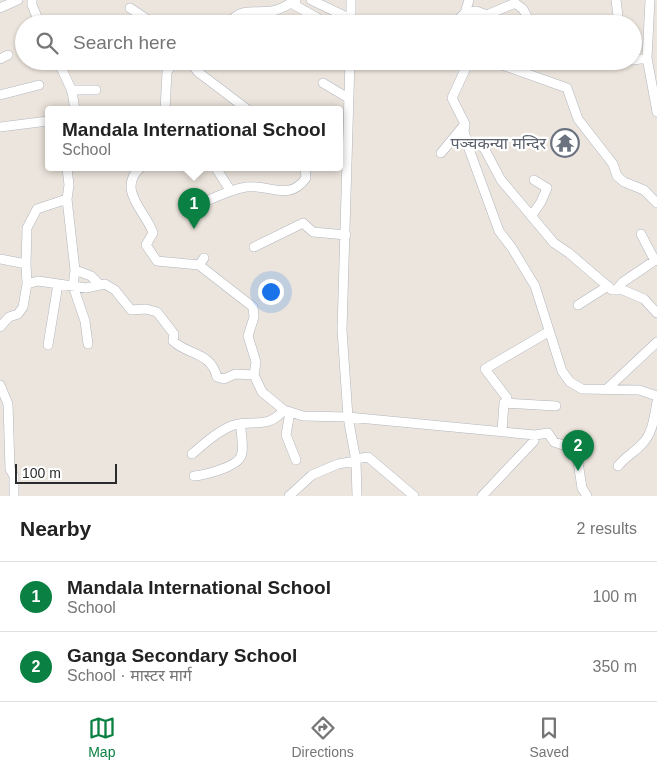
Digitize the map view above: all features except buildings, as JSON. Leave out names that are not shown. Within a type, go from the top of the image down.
[{"type":"street","points":[[0,8],[18,0]]},
{"type":"street","points":[[32,0],[36,15]]},
{"type":"street","points":[[311,0],[340,15]]},
{"type":"street","points":[[350,0],[351,15]]},
{"type":"street","points":[[469,0],[465,13],[476,11],[486,15],[515,3],[523,9],[527,15]]},
{"type":"street","points":[[616,0],[618,15]]},
{"type":"street","points":[[650,0],[647,58],[657,112]]},
{"type":"street","points":[[237,15],[248,10],[271,12],[294,2],[314,15]]},
{"type":"street","points":[[130,8],[140,15]]},
{"type":"street","points":[[642,59],[647,58]]},
{"type":"street","points":[[62,70],[71,90],[74,106]]},
{"type":"street","points":[[165,106],[169,70]]},
{"type":"street","points":[[196,70],[243,106]]},
{"type":"street","points":[[350,70],[348,98],[343,125],[346,235],[342,330],[348,418],[355,460],[357,496]]},
{"type":"street","points":[[466,70],[452,98],[465,124],[464,131],[469,149],[499,232],[512,248],[535,286],[548,332],[562,371],[570,382],[582,389],[639,390],[657,396]]},
{"type":"street","points":[[522,70],[563,86],[568,92],[578,119],[613,164],[616,176],[624,182],[644,190],[657,203]]},
{"type":"street","points":[[323,83],[348,98]]},
{"type":"street","points":[[0,95],[39,85]]},
{"type":"street","points":[[71,90],[96,90]]},
{"type":"street","points":[[0,127],[45,120]]},
{"type":"street","points":[[441,153],[465,124]]},
{"type":"street","points":[[469,149],[477,144],[484,148],[501,180],[554,243],[612,288],[644,299],[655,307]]},
{"type":"street","points":[[67,171],[69,185],[67,199],[75,270],[73,286],[85,321],[88,344]]},
{"type":"street","points":[[137,171],[134,175],[131,189],[132,198],[151,226],[153,234],[146,245],[149,251],[157,261],[201,261],[253,307],[254,317],[248,336],[256,362],[254,375],[262,392],[287,411],[303,416],[502,430],[535,435],[550,434],[554,442],[569,446],[578,462],[582,488],[587,496]]},
{"type":"street","points":[[218,171],[230,190]]},
{"type":"street","points":[[195,206],[230,190],[255,187],[290,191],[300,187],[306,178],[305,171]]},
{"type":"street","points":[[532,215],[548,188],[534,180]]},
{"type":"street","points":[[0,328],[9,317],[18,314],[23,307],[26,284],[27,228],[34,212],[37,209],[67,199]]},
{"type":"street","points":[[254,247],[303,223],[313,232],[346,235]]},
{"type":"street","points":[[578,305],[623,282],[656,260],[641,234]]},
{"type":"street","points":[[0,259],[26,264]]},
{"type":"street","points":[[75,270],[91,276],[99,284]]},
{"type":"street","points":[[26,284],[38,281],[86,288],[99,284],[110,285],[131,310],[146,309],[157,312],[174,334],[173,341],[204,356],[215,370],[217,377],[224,379],[235,374],[254,375]]},
{"type":"street","points":[[48,345],[58,284]]},
{"type":"street","points":[[507,401],[507,398],[485,369],[548,332]]},
{"type":"street","points":[[608,388],[657,342]]},
{"type":"street","points":[[0,385],[8,404],[10,469],[14,476],[14,496]]},
{"type":"street","points":[[507,401],[556,406]]},
{"type":"street","points":[[502,430],[504,402],[507,401]]},
{"type":"street","points":[[618,466],[624,458],[642,445],[648,436],[657,402]]},
{"type":"street","points":[[192,454],[226,429],[241,424],[264,424],[287,411]]},
{"type":"street","points":[[287,411],[287,442],[296,460]]},
{"type":"street","points":[[194,476],[216,472],[239,460],[242,451],[241,424]]},
{"type":"street","points":[[482,496],[534,441],[535,435]]},
{"type":"street","points":[[289,496],[312,475],[338,464],[368,457],[414,496]]},
{"type":"place","name":"पञ्चकन्या मन्दिर","points":[[565,143]]},
{"type":"place","name":"Mandala International School","points":[[194,229]]},
{"type":"place","name":"Ganga Secondary School","points":[[578,471]]}]
